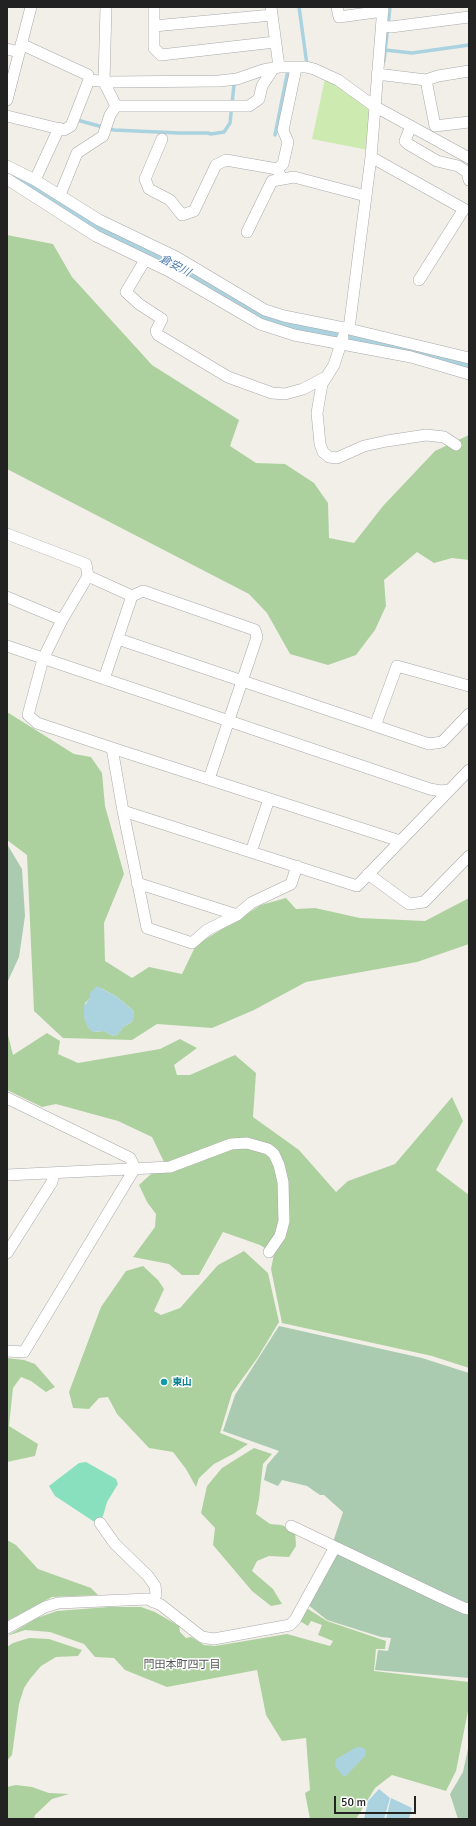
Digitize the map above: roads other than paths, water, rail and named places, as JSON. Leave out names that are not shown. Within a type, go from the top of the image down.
[{"type":"street","points":[[7,100],[15,49],[30,7]]},
{"type":"street","points":[[106,7],[104,79],[116,106]]},
{"type":"street","points":[[154,7],[154,48],[161,55],[275,42]]},
{"type":"street","points":[[337,7],[339,18],[383,9],[386,27],[381,75],[374,106],[371,157],[348,329],[340,344],[334,365],[322,384],[317,413],[320,444],[323,452],[329,457],[337,458],[364,446],[426,435],[444,437],[456,445]]},
{"type":"street","points":[[116,106],[249,106],[259,99],[262,86],[273,70],[275,42],[271,11],[154,26]]},
{"type":"street","points":[[386,27],[462,14]]},
{"type":"street","points":[[7,116],[64,130],[71,126],[89,80],[88,75],[15,49]]},
{"type":"street","points":[[89,80],[104,79],[160,83],[219,81],[237,79],[262,70],[306,67],[322,72],[347,86],[374,106],[469,158]]},
{"type":"street","points":[[381,75],[426,80],[438,76],[469,71]]},
{"type":"street","points":[[162,139],[145,179],[149,189],[170,200],[182,215],[194,211],[216,166],[226,160],[277,169],[283,164],[288,142],[283,130],[295,73]]},
{"type":"street","points":[[426,80],[439,141]]},
{"type":"street","points":[[60,195],[77,153],[103,136],[110,115],[116,106]]},
{"type":"street","points":[[435,126],[469,122]]},
{"type":"street","points":[[411,126],[405,141],[408,144],[437,161],[458,166],[467,172],[469,180]]},
{"type":"street","points":[[35,180],[59,128]]},
{"type":"street","points":[[371,157],[464,209],[419,280]]},
{"type":"street","points":[[7,166],[35,180],[99,220],[176,257],[265,310],[284,316],[348,329],[469,358]]},
{"type":"street","points":[[277,169],[281,180]]},
{"type":"street","points":[[19,172],[10,181],[96,236],[169,271],[260,324],[294,335],[411,356],[469,374]]},
{"type":"street","points":[[247,232],[272,181],[294,177],[366,196]]},
{"type":"street","points":[[146,260],[126,292],[139,304],[162,319],[156,331],[158,336],[228,377],[272,393],[285,394],[326,377]]},
{"type":"street","points":[[7,534],[86,564],[88,576],[62,620],[43,659],[28,715],[37,723],[400,841]]},
{"type":"street","points":[[88,576],[132,596]]},
{"type":"street","points":[[104,679],[132,596],[143,591],[255,630],[257,637],[209,779]]},
{"type":"street","points":[[7,597],[62,620]]},
{"type":"street","points":[[118,639],[429,744],[442,742],[469,714]]},
{"type":"street","points":[[7,646],[430,788],[441,791],[448,790]]},
{"type":"street","points":[[375,726],[397,666],[469,686]]},
{"type":"street","points":[[112,748],[137,883],[147,928],[192,942],[207,930],[237,915],[251,903],[291,884],[297,866]]},
{"type":"street","points":[[123,810],[357,886],[448,790],[469,770]]},
{"type":"street","points":[[251,852],[270,799]]},
{"type":"street","points":[[368,874],[409,904],[424,902],[469,856]]},
{"type":"street","points":[[137,883],[237,915]]},
{"type":"street","points":[[7,1098],[130,1158],[135,1168]]},
{"type":"street","points":[[7,1176],[54,1172],[170,1167],[231,1144],[247,1143],[268,1149],[274,1154],[279,1165],[283,1182],[284,1220],[280,1236],[269,1252]]},
{"type":"street","points":[[7,1351],[24,1352],[135,1168]]},
{"type":"street","points":[[7,1253],[52,1182],[54,1172]]},
{"type":"street","points":[[100,1523],[115,1544],[148,1576],[155,1586],[156,1594],[153,1602]]},
{"type":"street","points":[[291,1526],[440,1597],[469,1609]]},
{"type":"street","points":[[7,1628],[45,1607],[58,1603],[148,1599],[161,1605],[202,1637],[214,1639],[290,1625],[295,1620],[335,1548]]},
{"type":"water","points":[[97,986],[117,997],[134,1011],[132,1022],[123,1027],[118,1034],[113,1036],[104,1031],[93,1032],[88,1028],[84,1018],[84,1006],[90,998],[90,993]]},
{"type":"water","points":[[360,1747],[365,1749],[366,1755],[346,1776],[343,1776],[335,1766],[336,1759],[355,1748]]},
{"type":"water","points":[[379,1789],[390,1798],[384,1819],[364,1819],[368,1801]]},
{"type":"water","points":[[391,1798],[412,1808],[409,1819],[386,1819]]},
{"type":"waterway","points":[[299,7],[307,65]]},
{"type":"waterway","points":[[384,61],[390,7]]},
{"type":"waterway","points":[[385,50],[412,53],[469,45]]},
{"type":"waterway","points":[[275,135],[288,70]]},
{"type":"waterway","points":[[78,118],[77,120],[114,130],[211,134],[224,132],[230,123],[234,85],[237,83]]},
{"type":"waterway","name":"倉安川","points":[[21,179],[106,232],[172,263],[258,314],[287,326],[336,334]]},
{"type":"waterway","name":"倉安川","points":[[353,338],[469,365]]},
{"type":"place","name":"東山","points":[[164,1382]]},
{"type":"district","name":"門田本町四丁目","points":[[182,1665]]}]
